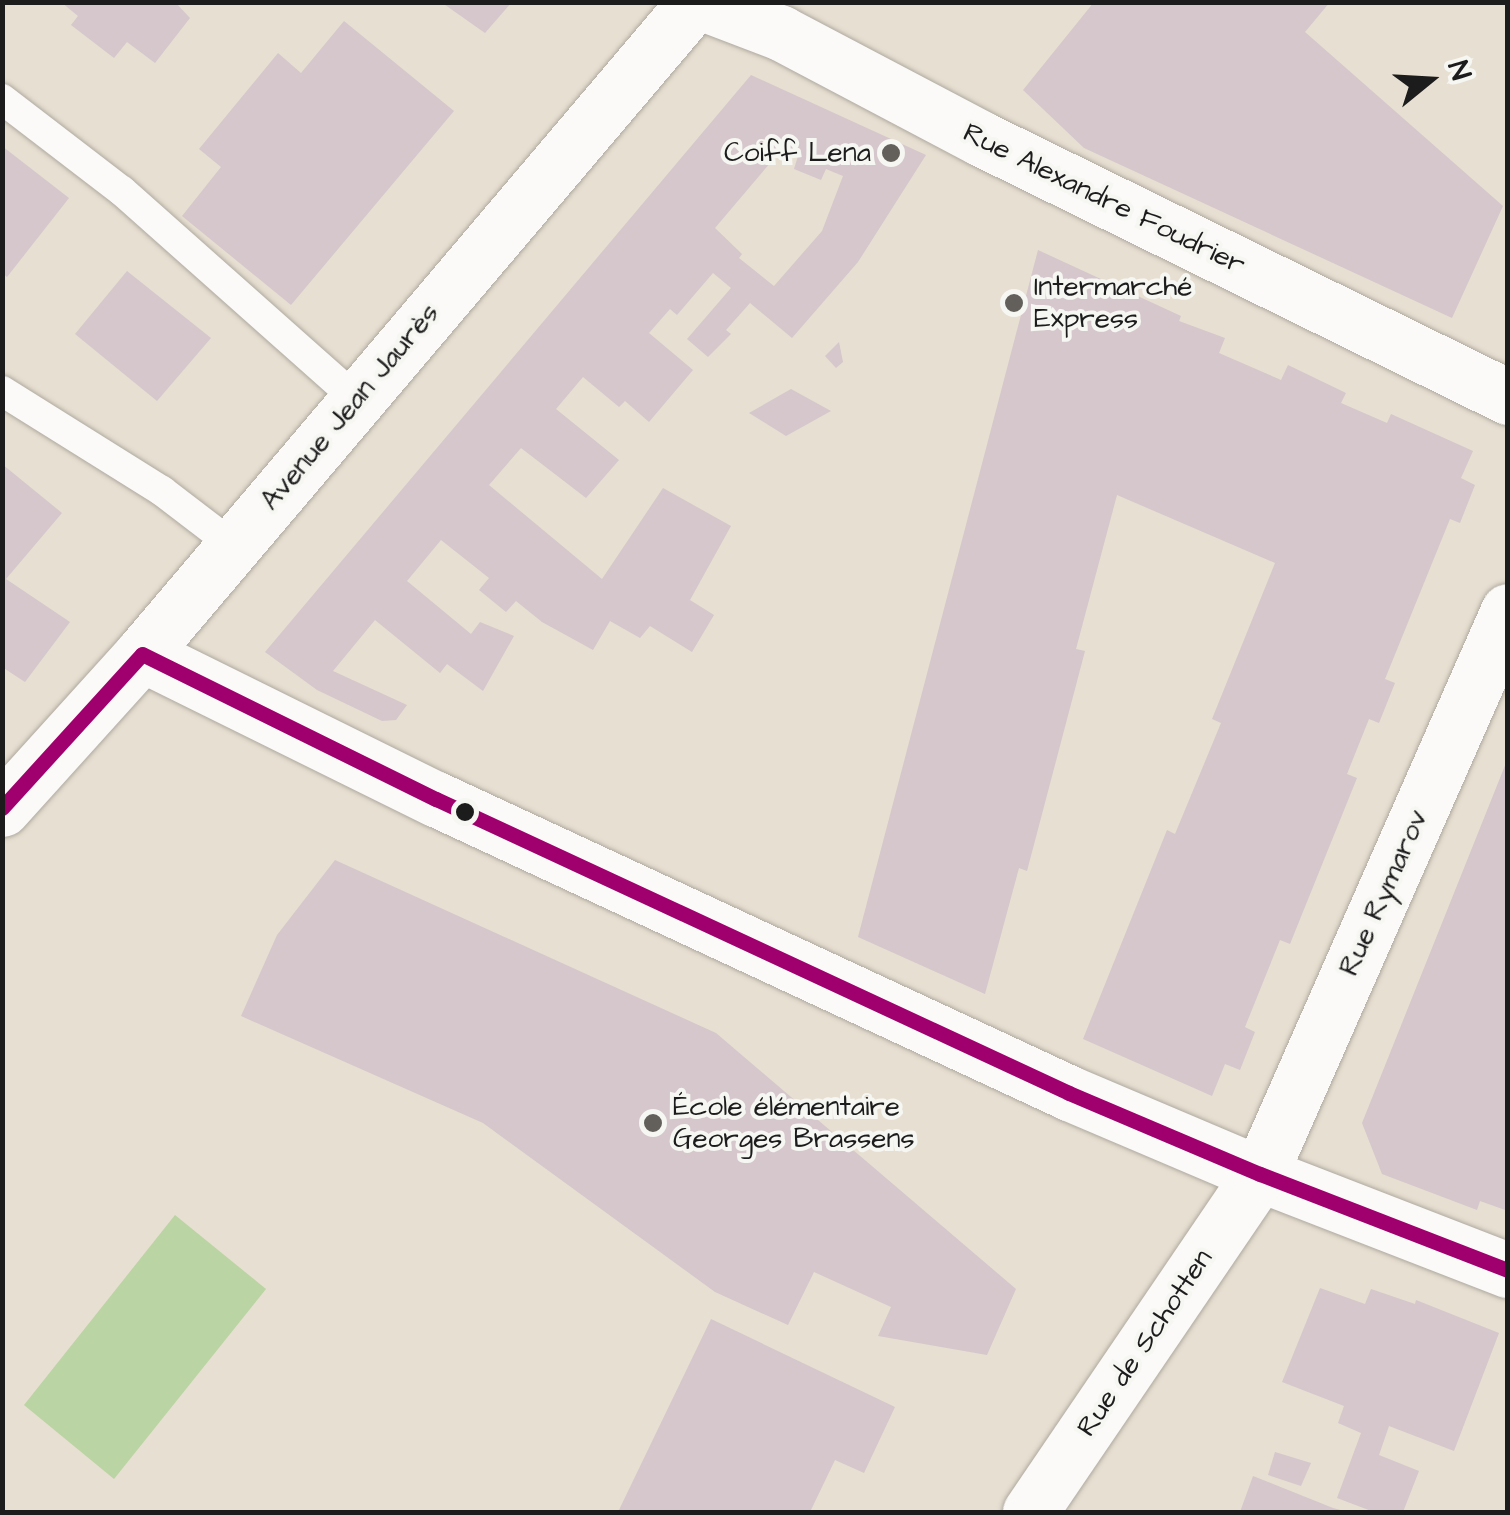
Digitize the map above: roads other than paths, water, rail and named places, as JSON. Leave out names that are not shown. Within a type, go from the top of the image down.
[{"type":"street","name":"Rue Alexandre Foudrier","points":[[698,2],[781,32],[961,128],[1508,396]]},
{"type":"street","name":"Avenue Jean Jaurès","points":[[2,809],[142,654],[698,2]]},
{"type":"street","name":"Rue Rymarov","points":[[1260,1174],[1508,611]]},
{"type":"street","points":[[142,654],[436,799],[1069,1093],[1260,1174],[1508,1270]]},
{"type":"street","name":"Rue de Schotten","points":[[1030,1512],[1260,1174]]},
{"type":"lane","points":[[2,100],[122,191],[357,400]]},
{"type":"lane","points":[[2,391],[162,491],[234,546]]},
{"type":"place","name":"Coiff Lena","points":[[891,153]]},
{"type":"place","name":"Intermarché Express","points":[[1014,303]]},
{"type":"place","name":"École élémentaire Georges Brassens","points":[[653,1123]]}]
